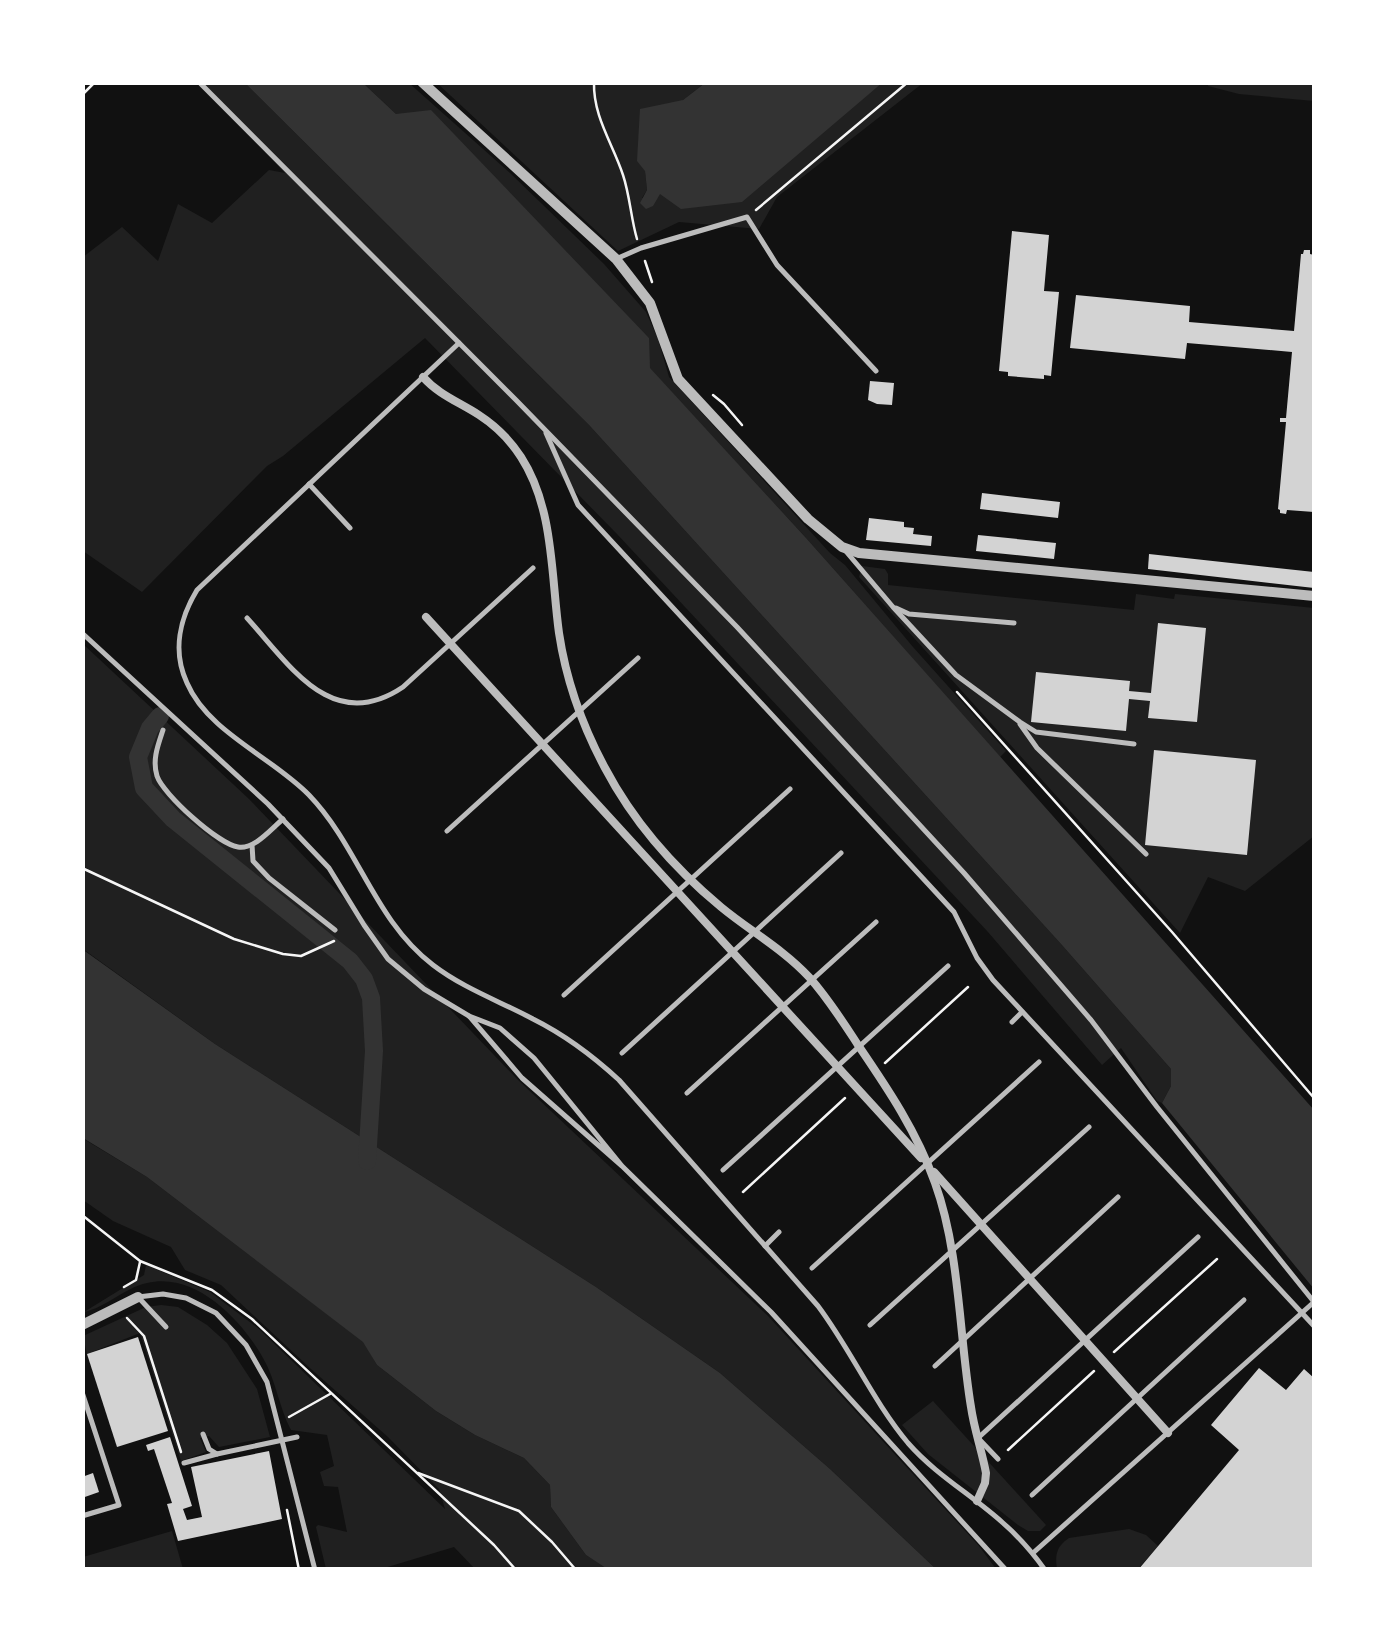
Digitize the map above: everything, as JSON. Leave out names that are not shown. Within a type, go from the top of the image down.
[{"type":"street","points":[[422,82],[616,259],[650,303],[678,379],[808,519],[842,547],[859,553],[1314,596]]},
{"type":"street","points":[[423,377],[443,395],[492,424],[529,471],[544,511],[560,637],[580,710],[622,796],[663,854],[723,909],[793,960],[812,980],[896,1102],[935,1182],[951,1252],[971,1407],[986,1473],[986,1483],[976,1502]]},
{"type":"street","points":[[426,616],[1168,1433]]},
{"type":"street","points":[[82,1324],[141,1301]]},
{"type":"lane","points":[[199,82],[738,627],[964,873],[1091,1020],[1314,1302],[1033,1553]]},
{"type":"lane","points":[[616,259],[748,217],[777,265],[876,371]]},
{"type":"lane","points":[[459,343],[207,578],[190,602],[180,631],[182,672],[194,697],[210,717],[276,765],[310,796],[338,830],[383,912],[413,948],[449,977],[558,1032],[619,1080],[834,1327],[909,1443],[941,1475],[1004,1524],[1045,1570]]},
{"type":"lane","points":[[545,430],[578,505],[954,912],[993,980],[1314,1326]]},
{"type":"lane","points":[[309,484],[350,528]]},
{"type":"lane","points":[[842,547],[956,675],[1020,722],[1036,732],[1134,744]]},
{"type":"lane","points":[[247,618],[307,683],[342,702],[369,703],[392,694],[533,568]]},
{"type":"lane","points":[[893,607],[909,614],[1014,624]]},
{"type":"lane","points":[[82,633],[283,820],[329,868],[388,959],[424,989],[469,1016],[500,1028],[534,1058],[622,1166]]},
{"type":"lane","points":[[447,831],[638,658]]},
{"type":"lane","points":[[1020,722],[1037,748],[1146,854]]},
{"type":"lane","points":[[163,730],[155,753],[157,776],[166,792],[217,837],[238,848],[252,845],[283,820]]},
{"type":"lane","points":[[564,994],[790,789]]},
{"type":"lane","points":[[252,845],[252,861],[335,930]]},
{"type":"lane","points":[[622,1053],[841,853]]},
{"type":"lane","points":[[687,1093],[876,922]]},
{"type":"lane","points":[[724,1170],[948,966]]},
{"type":"lane","points":[[1012,1022],[1022,1012]]},
{"type":"lane","points":[[469,1016],[522,1078],[622,1166],[771,1312],[1006,1570]]},
{"type":"lane","points":[[812,1268],[1039,1062]]},
{"type":"lane","points":[[870,1326],[1089,1127]]},
{"type":"lane","points":[[935,1366],[1118,1197]]},
{"type":"lane","points":[[764,1246],[779,1232]]},
{"type":"lane","points":[[998,1459],[978,1438],[1198,1237]]},
{"type":"lane","points":[[166,1327],[141,1301],[164,1294],[186,1298],[216,1313],[246,1345],[268,1382],[315,1570]]},
{"type":"lane","points":[[1032,1494],[1244,1300]]},
{"type":"lane","points":[[82,1392],[120,1505],[82,1516]]},
{"type":"lane","points":[[203,1434],[209,1449],[217,1454]]},
{"type":"lane","points":[[184,1463],[297,1437]]},
{"type":"path","points":[[82,96],[95,82]]},
{"type":"path","points":[[594,82],[598,115],[624,177],[636,238],[652,284],[650,303]]},
{"type":"path","points":[[748,217],[908,82]]},
{"type":"path","points":[[950,683],[1314,1098]]},
{"type":"path","points":[[82,868],[234,939],[283,954],[301,956],[344,935]]},
{"type":"path","points":[[82,1216],[140,1261],[212,1290],[252,1320],[494,1545],[516,1570]]},
{"type":"path","points":[[136,1280],[140,1261]]},
{"type":"path","points":[[141,1301],[124,1314],[144,1336],[184,1463]]},
{"type":"path","points":[[279,1423],[331,1393]]},
{"type":"path","points":[[416,1472],[518,1511],[576,1570]]},
{"type":"shaded area","points":[[1209,82],[1314,83],[1314,101],[1239,94],[1208,86]]},
{"type":"shaded area","points":[[200,83],[245,83],[589,425],[1171,1069],[1171,1086],[1162,1103],[1121,1048],[1102,1065],[988,932],[617,534],[425,338],[267,466],[142,592],[83,551],[83,257],[122,227],[158,261],[178,204],[212,223],[269,170],[285,173]]},
{"type":"shaded area","points":[[245,83],[363,83],[396,114],[431,110],[649,338],[650,368],[1314,1110],[1314,1289],[1162,1103],[1171,1086],[1171,1069],[1061,944],[589,425]]},
{"type":"shaded area","points":[[363,83],[409,83],[604,264],[646,312],[669,377],[845,565],[1006,751],[1000,757],[649,368],[649,338]]},
{"type":"shaded area","points":[[437,83],[705,83],[683,100],[645,171],[647,190],[642,198],[852,107],[882,83],[923,83],[777,197],[759,229],[679,222],[618,251]]},
{"type":"shaded area","points":[[705,83],[882,83],[742,202],[681,209],[660,194],[653,206],[646,209],[640,203],[647,190],[645,171],[637,161],[640,109],[683,100]]},
{"type":"shaded area","points":[[862,566],[885,569],[888,585],[1134,610],[1136,594],[1174,599],[1175,594],[1314,608],[1314,836],[1245,891],[1208,877],[1180,933],[859,577]]},
{"type":"shaded area","points":[[83,644],[249,799],[517,1079],[768,1316],[996,1569],[936,1569],[720,1373],[596,1287],[215,1044],[83,949]]},
{"type":"shaded area","points":[[82,949],[215,1044],[596,1287],[720,1373],[936,1569],[609,1570],[586,1555],[551,1507],[550,1485],[524,1458],[436,1411],[377,1365],[363,1342],[147,1177],[83,1138]]},
{"type":"shaded area","points":[[82,1138],[147,1177],[364,1342],[377,1365],[436,1411],[524,1458],[550,1485],[551,1507],[586,1555],[609,1569],[475,1569],[454,1547],[381,1569],[326,1569],[316,1527],[347,1532],[338,1487],[324,1486],[320,1472],[334,1466],[327,1435],[291,1430],[263,1358],[230,1314],[199,1291],[165,1281],[139,1285],[84,1312],[144,1275],[146,1265],[210,1292],[259,1329],[445,1509],[439,1489],[388,1437],[221,1285],[185,1270],[171,1247],[113,1221],[83,1200]]},
{"type":"shaded area","points":[[146,1307],[178,1307],[227,1343],[257,1389],[270,1437],[219,1447],[209,1436],[200,1438],[206,1452],[181,1461],[140,1333],[87,1354],[83,1336]]},
{"type":"shaded area","points":[[933,1401],[1046,1525],[1040,1531],[1028,1531],[1018,1525],[928,1454],[902,1425]]},
{"type":"shaded area","points":[[1129,1529],[1146,1535],[1158,1546],[1138,1569],[1057,1569],[1057,1552],[1069,1538]]},
{"type":"shaded area","points":[[172,1531],[183,1569],[83,1569],[83,1557]]},
{"type":"building","points":[[1012,231],[1049,235],[1044,291],[1059,292],[1051,376],[1044,375],[1044,379],[1008,376],[1008,372],[999,371]]},
{"type":"building","points":[[1304,250],[1314,255],[1314,512],[1287,510],[1286,514],[1278,509],[1286,422],[1280,422],[1280,418],[1286,418],[1292,352],[1187,343],[1185,359],[1070,348],[1076,295],[1190,306],[1189,322],[1294,331]]},
{"type":"building","points":[[870,381],[894,383],[892,405],[868,400]]},
{"type":"building","points":[[982,493],[1060,502],[1058,518],[980,509]]},
{"type":"building","points":[[869,518],[904,522],[904,527],[914,528],[913,534],[932,536],[931,546],[866,540]]},
{"type":"building","points":[[978,535],[1056,543],[1054,559],[976,551]]},
{"type":"building","points":[[1149,554],[1314,572],[1314,588],[1148,569]]},
{"type":"building","points":[[1158,623],[1206,628],[1197,722],[1148,718],[1150,701],[1129,699],[1126,731],[1031,722],[1036,672],[1130,681],[1129,691],[1151,693]]},
{"type":"building","points":[[1154,750],[1256,760],[1247,855],[1145,845]]},
{"type":"building","points":[[138,1337],[168,1431],[117,1447],[87,1354]]},
{"type":"building","points":[[1259,1368],[1286,1390],[1304,1369],[1314,1378],[1314,1570],[1138,1570],[1239,1450],[1211,1425]]},
{"type":"building","points":[[170,1437],[192,1506],[183,1509],[187,1520],[202,1517],[191,1467],[269,1451],[282,1519],[178,1541],[167,1504],[172,1503],[154,1449],[148,1451],[146,1445]]},
{"type":"building","points":[[93,1473],[99,1492],[82,1498],[82,1477]]},
{"type":"waterway","points":[[160,716],[150,728],[138,757],[144,788],[173,819],[350,961],[364,979],[371,998],[374,1051],[367,1161]]}]
